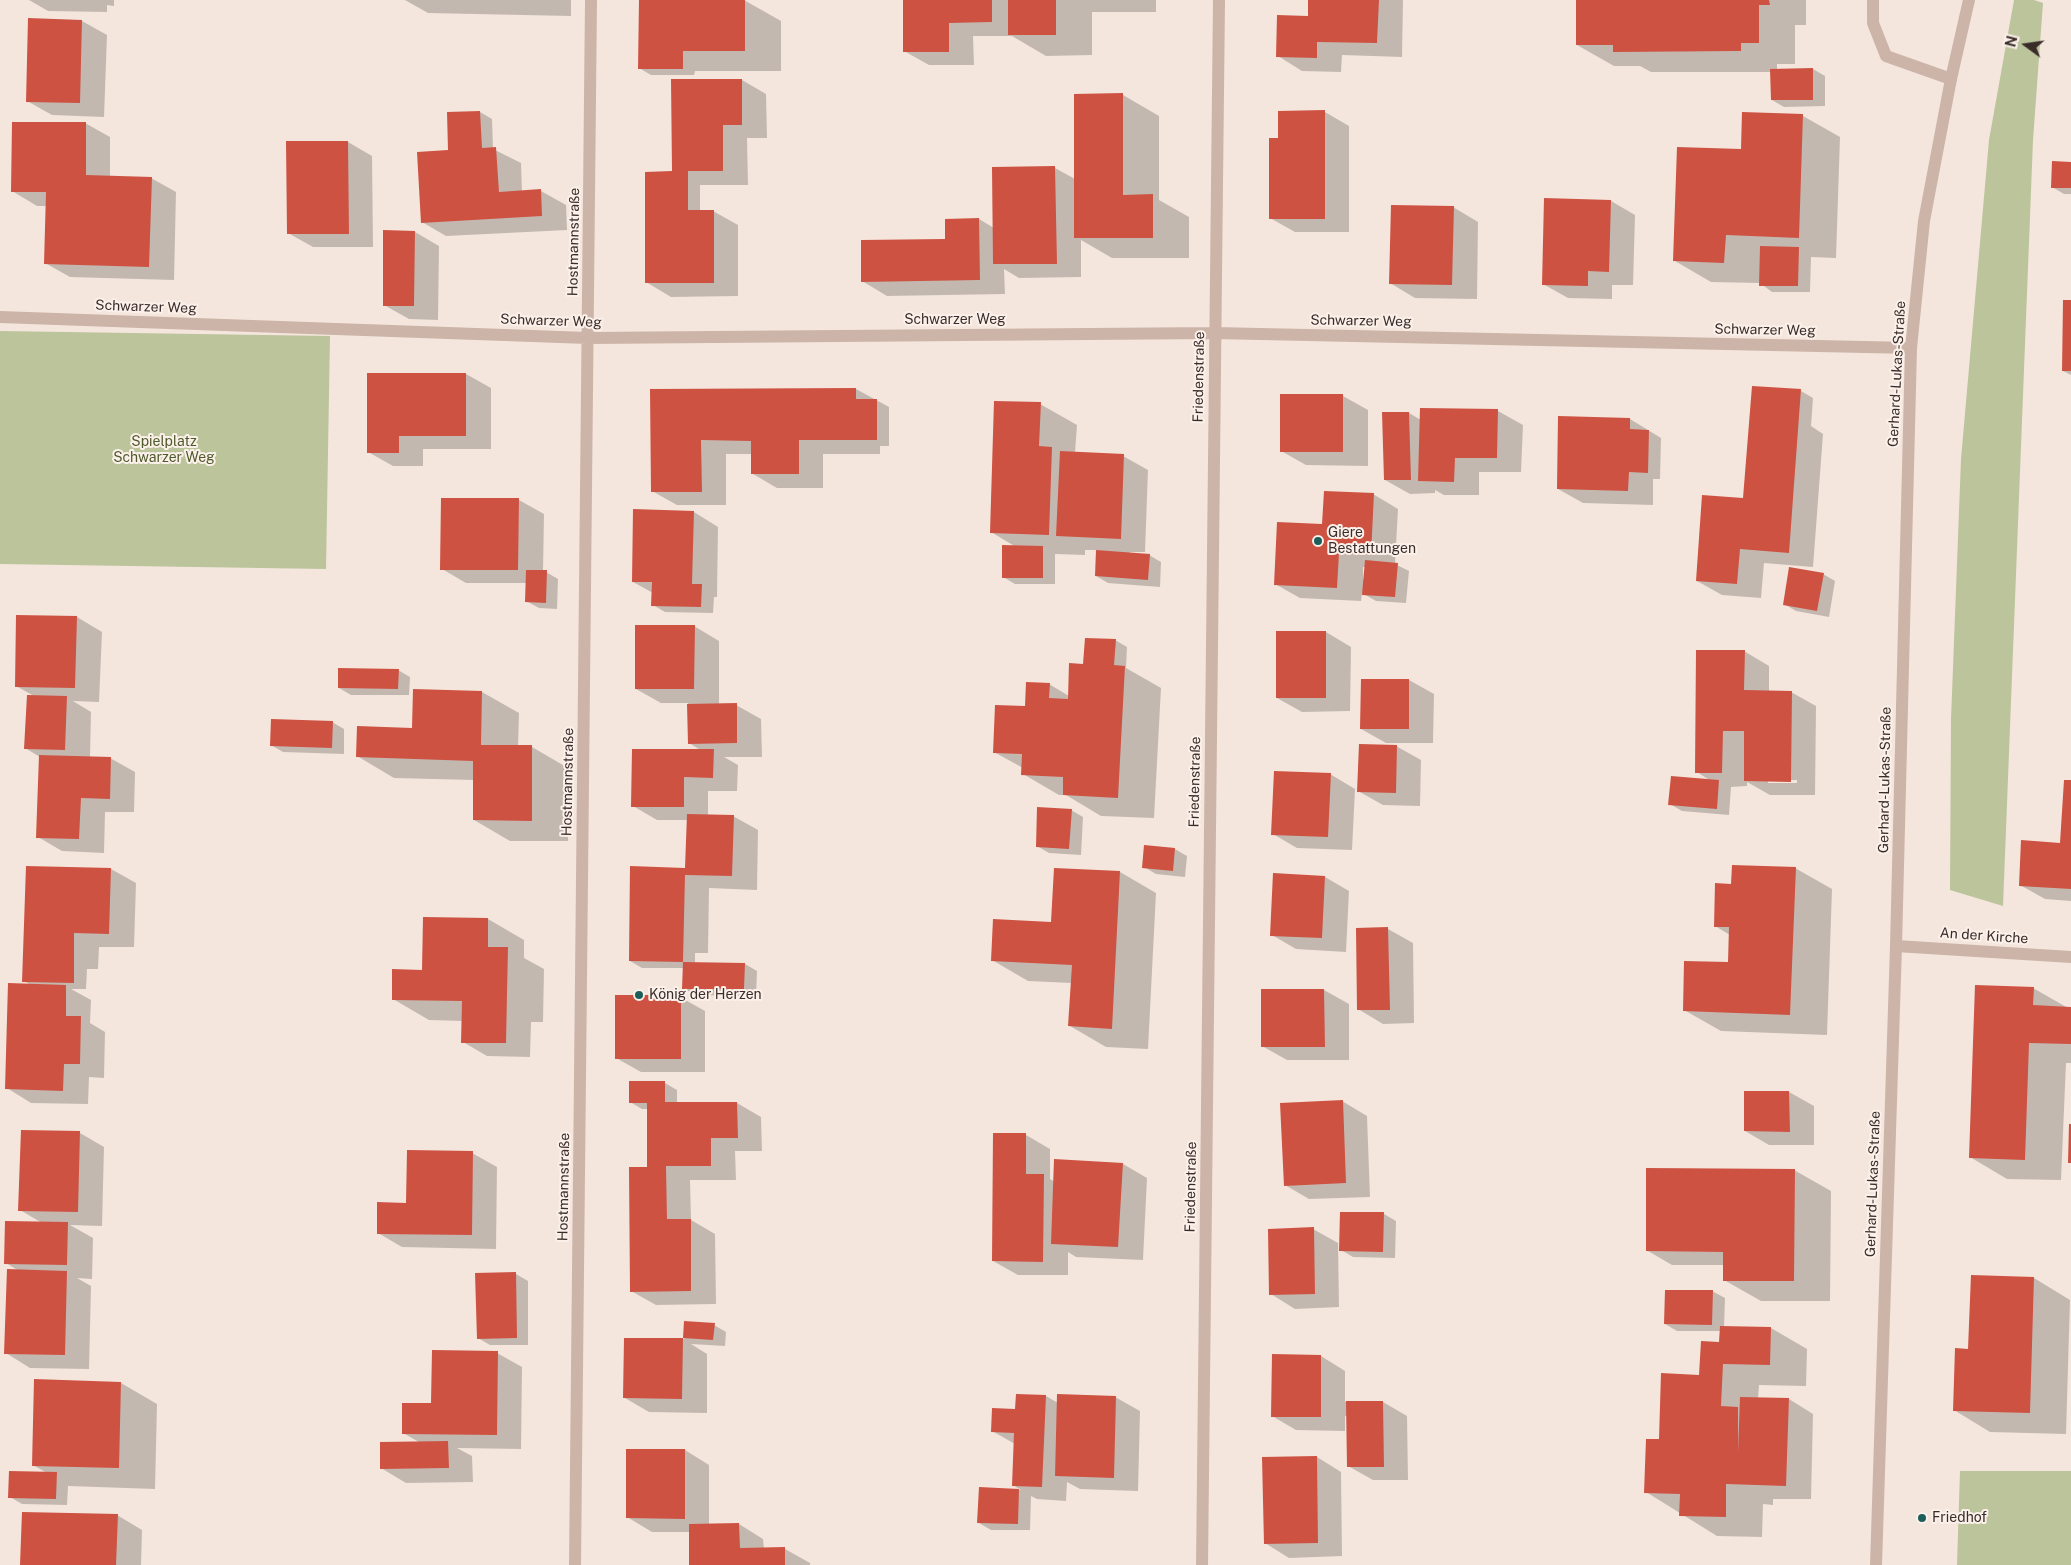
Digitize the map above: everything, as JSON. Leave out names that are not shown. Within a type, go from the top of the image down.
[{"type":"street","name":"Hostmannstraße","points":[[575,1565],[591,0]]},
{"type":"street","name":"Friedenstraße","points":[[1202,1565],[1219,0]]},
{"type":"street","points":[[1873,0],[1873,23],[1886,56],[1951,79]]},
{"type":"street","name":"Gerhard-Lukas-Straße","points":[[1876,1565],[1896,946],[1911,348],[1924,221],[1951,79],[1969,0]]},
{"type":"street","name":"Schwarzer Weg","points":[[0,317],[588,338],[1214,333],[1911,348]]},
{"type":"street","name":"An der Kirche","points":[[1896,946],[2071,957]]},
{"type":"green space","points":[[2014,0],[2034,0],[2043,3],[2033,140],[2003,906],[1950,890],[1951,719],[1961,459],[1989,140]]},
{"type":"green space","name":"Spielplatz Schwarzer Weg","points":[[0,331],[330,336],[326,569],[0,564]]},
{"type":"green space","points":[[1960,1471],[2071,1471],[2071,1565],[1957,1565]]},
{"type":"building","points":[[639,0],[745,0],[745,51],[683,51],[683,69],[638,69]]},
{"type":"building","points":[[903,0],[992,0],[992,22],[949,23],[949,52],[903,52]]},
{"type":"building","points":[[1008,0],[1056,0],[1056,35],[1008,35]]},
{"type":"building","points":[[1308,0],[1379,0],[1377,43],[1317,42],[1317,58],[1276,57],[1277,15],[1308,16]]},
{"type":"building","points":[[1576,0],[1769,0],[1770,5],[1759,5],[1759,43],[1741,43],[1741,51],[1613,52],[1613,45],[1576,45]]},
{"type":"building","points":[[28,18],[82,20],[80,103],[26,102]]},
{"type":"building","points":[[1813,68],[1813,100],[1771,100],[1770,69]]},
{"type":"building","points":[[671,79],[742,79],[742,125],[723,125],[723,171],[688,171],[688,210],[714,210],[714,283],[645,283],[645,172],[672,171]]},
{"type":"building","points":[[1123,93],[1123,195],[1153,194],[1153,238],[1074,238],[1074,94]]},
{"type":"building","points":[[1325,110],[1325,219],[1269,219],[1269,138],[1278,138],[1278,111]]},
{"type":"building","points":[[480,111],[482,148],[496,147],[499,192],[541,189],[542,216],[421,223],[417,152],[448,150],[447,112]]},
{"type":"building","points":[[1742,112],[1803,114],[1799,238],[1726,235],[1724,263],[1673,261],[1677,147],[1741,149]]},
{"type":"building","points":[[12,122],[86,122],[86,175],[152,177],[149,267],[44,264],[46,192],[11,192]]},
{"type":"building","points":[[286,141],[348,141],[349,234],[287,234]]},
{"type":"building","points":[[2052,161],[2071,162],[2071,188],[2051,188]]},
{"type":"building","points":[[1055,166],[1057,264],[993,264],[992,167]]},
{"type":"building","points":[[1544,198],[1611,200],[1609,272],[1588,271],[1588,286],[1542,285]]},
{"type":"building","points":[[1391,205],[1454,206],[1452,285],[1389,284]]},
{"type":"building","points":[[979,218],[980,280],[861,282],[861,240],[945,239],[945,219]]},
{"type":"building","points":[[383,230],[415,231],[414,306],[383,306]]},
{"type":"building","points":[[1760,246],[1799,247],[1798,286],[1759,286]]},
{"type":"building","points":[[2063,300],[2071,300],[2071,371],[2062,371]]},
{"type":"building","points":[[367,373],[466,373],[466,436],[399,436],[399,453],[367,453]]},
{"type":"building","points":[[1752,386],[1801,389],[1789,553],[1740,549],[1737,584],[1696,581],[1702,495],[1743,498]]},
{"type":"building","points":[[856,388],[856,399],[877,399],[877,440],[799,440],[799,474],[751,474],[751,441],[701,440],[702,492],[651,492],[650,389]]},
{"type":"building","points":[[1280,394],[1343,394],[1343,452],[1280,452]]},
{"type":"building","points":[[994,401],[1041,402],[1039,446],[1052,447],[1049,535],[990,533]]},
{"type":"building","points":[[1420,408],[1498,409],[1497,458],[1455,458],[1454,482],[1418,481]]},
{"type":"building","points":[[1382,412],[1409,412],[1411,480],[1384,480]]},
{"type":"building","points":[[1558,416],[1630,418],[1630,429],[1649,430],[1648,473],[1629,472],[1628,491],[1557,489]]},
{"type":"building","points":[[1060,451],[1124,454],[1121,539],[1056,536]]},
{"type":"building","points":[[1324,491],[1374,493],[1371,555],[1339,553],[1337,588],[1274,585],[1277,522],[1322,524]]},
{"type":"building","points":[[441,498],[519,498],[518,570],[440,570]]},
{"type":"building","points":[[633,509],[694,511],[692,584],[702,584],[701,607],[651,606],[652,582],[632,582]]},
{"type":"building","points":[[1002,545],[1043,546],[1043,578],[1002,578]]},
{"type":"building","points":[[1096,550],[1150,554],[1148,580],[1095,576]]},
{"type":"building","points":[[1365,560],[1398,563],[1395,597],[1362,595]]},
{"type":"building","points":[[1789,567],[1824,573],[1817,611],[1783,605]]},
{"type":"building","points":[[526,570],[547,570],[546,603],[525,602]]},
{"type":"building","points":[[16,615],[77,616],[75,688],[15,687]]},
{"type":"building","points":[[635,625],[695,625],[694,689],[635,689]]},
{"type":"building","points":[[1276,631],[1326,631],[1326,698],[1276,698]]},
{"type":"building","points":[[1085,638],[1116,639],[1114,665],[1125,666],[1118,798],[1063,795],[1063,777],[1021,775],[1022,754],[993,753],[995,705],[1025,706],[1026,682],[1050,683],[1049,698],[1068,699],[1069,663],[1083,664]]},
{"type":"building","points":[[1696,650],[1745,650],[1744,690],[1792,691],[1791,782],[1744,781],[1744,731],[1723,731],[1722,773],[1695,773]]},
{"type":"building","points":[[338,668],[399,669],[398,689],[338,688]]},
{"type":"building","points":[[1361,679],[1409,679],[1409,729],[1360,729]]},
{"type":"building","points":[[413,689],[482,691],[481,745],[532,745],[532,821],[473,820],[473,761],[356,757],[357,726],[412,728]]},
{"type":"building","points":[[27,695],[67,696],[65,750],[24,749]]},
{"type":"building","points":[[737,703],[737,743],[688,744],[687,704]]},
{"type":"building","points":[[271,719],[333,721],[332,748],[270,746]]},
{"type":"building","points":[[1359,744],[1397,745],[1396,793],[1357,792]]},
{"type":"building","points":[[632,749],[714,749],[713,778],[684,777],[684,807],[631,807]]},
{"type":"building","points":[[39,755],[111,757],[110,799],[81,798],[79,839],[36,838]]},
{"type":"building","points":[[1274,771],[1331,773],[1328,837],[1271,835]]},
{"type":"building","points":[[1671,776],[1719,780],[1717,809],[1668,805]]},
{"type":"building","points":[[2064,780],[2071,780],[2071,889],[2019,886],[2021,840],[2060,843]]},
{"type":"building","points":[[1037,807],[1072,809],[1069,849],[1036,847]]},
{"type":"building","points":[[687,814],[734,815],[732,876],[685,875],[683,962],[629,961],[630,866],[685,868]]},
{"type":"building","points":[[1144,845],[1175,848],[1173,871],[1142,868]]},
{"type":"building","points":[[1732,865],[1796,867],[1790,1015],[1683,1011],[1684,961],[1728,962],[1729,927],[1714,927],[1715,883],[1731,884]]},
{"type":"building","points":[[26,866],[111,868],[109,934],[74,933],[74,983],[22,982]]},
{"type":"building","points":[[1054,868],[1120,871],[1112,1029],[1068,1026],[1072,965],[991,961],[993,919],[1051,922]]},
{"type":"building","points":[[1273,873],[1325,876],[1322,938],[1270,936]]},
{"type":"building","points":[[423,917],[488,918],[488,947],[508,947],[506,1043],[461,1043],[462,1001],[392,1000],[392,969],[422,970]]},
{"type":"building","points":[[1388,927],[1390,1010],[1357,1010],[1356,928]]},
{"type":"building","points":[[683,962],[745,963],[744,989],[682,989]]},
{"type":"building","points":[[8,983],[66,985],[66,1016],[81,1016],[80,1064],[64,1064],[63,1091],[5,1089]]},
{"type":"building","points":[[1975,985],[2034,987],[2033,1005],[2071,1007],[2071,1044],[2029,1043],[2025,1160],[1969,1158]]},
{"type":"building","points":[[1261,989],[1324,989],[1325,1047],[1261,1047]]},
{"type":"building","points":[[615,995],[681,995],[681,1059],[615,1059]]},
{"type":"building","points":[[629,1081],[665,1081],[665,1102],[737,1102],[738,1138],[711,1138],[711,1166],[666,1166],[667,1219],[691,1219],[691,1291],[630,1292],[629,1167],[647,1167],[647,1103],[629,1103]]},
{"type":"building","points":[[1744,1091],[1789,1091],[1790,1132],[1744,1131]]},
{"type":"building","points":[[1343,1100],[1346,1183],[1284,1186],[1280,1103]]},
{"type":"building","points":[[2069,1124],[2071,1124],[2071,1163],[2068,1163]]},
{"type":"building","points":[[21,1130],[80,1131],[78,1212],[18,1211]]},
{"type":"building","points":[[993,1133],[1026,1133],[1026,1174],[1044,1174],[1043,1262],[992,1261]]},
{"type":"building","points":[[407,1150],[473,1151],[472,1235],[377,1234],[377,1202],[406,1203]]},
{"type":"building","points":[[1054,1159],[1123,1163],[1118,1247],[1051,1244]]},
{"type":"building","points":[[1646,1168],[1795,1169],[1794,1281],[1723,1281],[1723,1252],[1646,1251]]},
{"type":"building","points":[[1340,1212],[1384,1212],[1383,1252],[1339,1251]]},
{"type":"building","points":[[5,1221],[68,1222],[67,1265],[4,1264]]},
{"type":"building","points":[[1314,1227],[1315,1294],[1269,1295],[1268,1229]]},
{"type":"building","points":[[7,1269],[67,1271],[65,1355],[4,1354]]},
{"type":"building","points":[[516,1272],[517,1338],[477,1339],[475,1273]]},
{"type":"building","points":[[1971,1275],[2034,1277],[2030,1413],[1953,1411],[1955,1348],[1968,1349]]},
{"type":"building","points":[[1665,1290],[1713,1290],[1712,1325],[1664,1324]]},
{"type":"building","points":[[684,1321],[715,1323],[713,1340],[683,1338]]},
{"type":"building","points":[[1720,1326],[1771,1327],[1770,1365],[1723,1364],[1721,1406],[1738,1407],[1738,1452],[1740,1397],[1789,1398],[1786,1486],[1726,1484],[1726,1517],[1679,1516],[1680,1494],[1644,1493],[1646,1439],[1659,1439],[1661,1373],[1699,1375],[1701,1341],[1719,1342]]},
{"type":"building","points":[[624,1338],[683,1338],[682,1399],[623,1398]]},
{"type":"building","points":[[432,1350],[498,1351],[497,1435],[402,1434],[402,1403],[431,1403]]},
{"type":"building","points":[[1272,1354],[1321,1355],[1321,1417],[1271,1417]]},
{"type":"building","points":[[34,1379],[121,1382],[119,1468],[32,1466]]},
{"type":"building","points":[[1016,1394],[1046,1395],[1042,1487],[1012,1486],[1014,1433],[991,1432],[992,1408],[1015,1409]]},
{"type":"building","points":[[1057,1394],[1116,1396],[1114,1478],[1055,1476]]},
{"type":"building","points":[[1346,1401],[1383,1401],[1384,1467],[1347,1467]]},
{"type":"building","points":[[448,1441],[449,1468],[380,1469],[380,1442]]},
{"type":"building","points":[[626,1449],[685,1449],[685,1519],[626,1518]]},
{"type":"building","points":[[1317,1456],[1318,1543],[1264,1544],[1262,1457]]},
{"type":"building","points":[[9,1471],[57,1472],[56,1499],[8,1498]]},
{"type":"building","points":[[979,1487],[1019,1489],[1018,1524],[977,1523]]},
{"type":"building","points":[[22,1512],[118,1514],[116,1565],[20,1565]]},
{"type":"building","points":[[739,1523],[740,1548],[785,1547],[785,1565],[689,1565],[689,1524]]},
{"type":"place","name":"Giere Bestattungen","points":[[1318,541]]},
{"type":"place","name":"König der Herzen","points":[[639,995]]},
{"type":"place","name":"Friedhof","points":[[1922,1518]]}]
